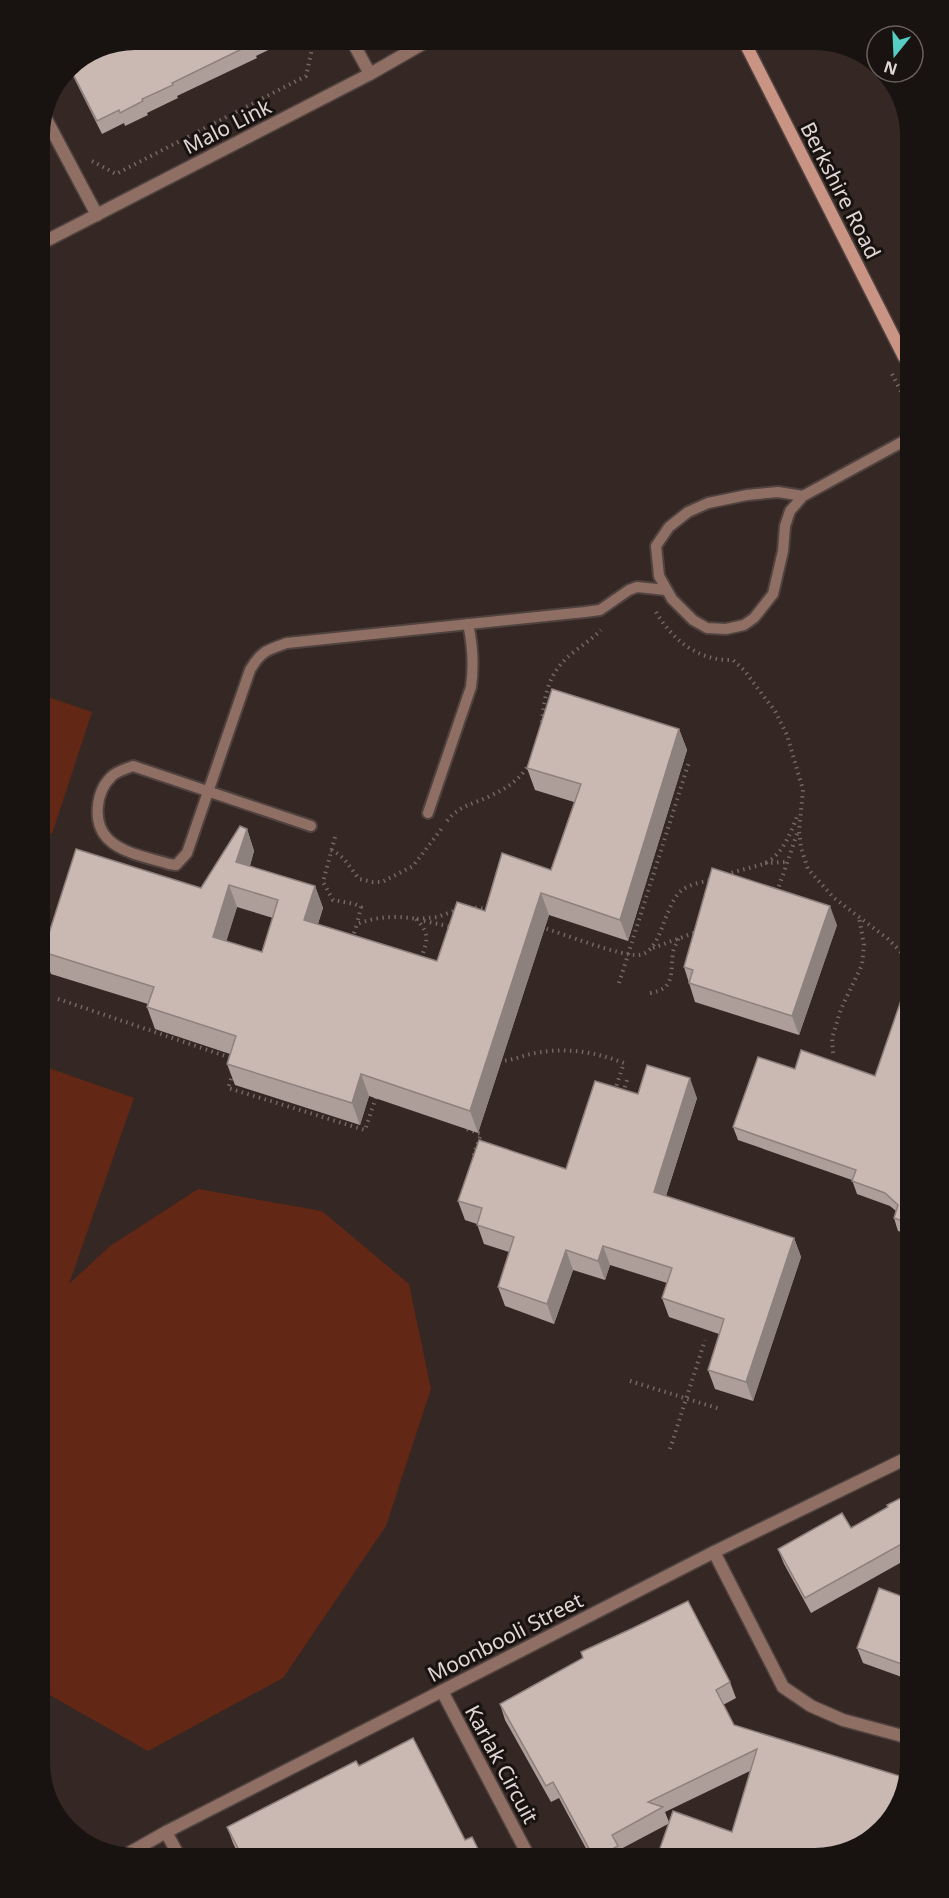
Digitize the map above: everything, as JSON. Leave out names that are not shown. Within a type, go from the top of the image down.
[{"type":"main road","name":"Berkshire Road","points":[[749,50],[900,349]]},
{"type":"street","points":[[357,49],[370,74]]},
{"type":"street","name":"Malo Link","points":[[50,239],[370,74],[413,49]]},
{"type":"street","points":[[50,127],[97,215]]},
{"type":"street","name":"Moonbooli Street","points":[[138,1848],[714,1552],[900,1461]]},
{"type":"street","points":[[714,1552],[783,1686],[811,1706],[843,1720],[900,1735]]},
{"type":"street","name":"Karlak Circuit","points":[[442,1691],[524,1848]]},
{"type":"street","points":[[166,1832],[175,1848]]},
{"type":"lane","points":[[803,496],[778,492],[747,495],[708,503],[688,512],[669,527],[656,546],[658,576],[672,599],[693,620],[707,628],[726,629],[744,625],[754,618],[773,594],[790,511],[803,496],[900,443]]},
{"type":"lane","points":[[311,826],[208,791],[133,766],[113,775],[102,792],[98,804],[101,830],[109,841],[122,849],[176,865],[186,853],[208,791],[250,670],[258,657],[270,649],[287,643],[600,610],[637,587],[666,590]]},
{"type":"lane","points":[[428,813],[471,687],[474,666],[473,646],[468,624]]},
{"type":"path","points":[[50,165],[75,152],[116,174],[306,76],[313,49]]},
{"type":"path","points":[[651,604],[663,624],[681,644],[706,657],[733,660],[744,670],[775,711],[787,735],[803,790],[798,831],[808,869],[834,898],[888,939],[900,951]]},
{"type":"path","points":[[542,725],[543,703],[552,676],[565,659],[592,639],[608,622]]},
{"type":"path","points":[[332,850],[347,862],[359,879],[382,882],[413,866],[450,817],[471,803],[490,796],[518,780],[531,760]]},
{"type":"path","points":[[619,983],[688,762]]},
{"type":"path","points":[[764,863],[775,857],[800,809]]},
{"type":"path","points":[[773,901],[798,831]]},
{"type":"path","points":[[335,837],[323,882],[333,900],[361,907],[351,942]]},
{"type":"path","points":[[652,948],[666,912],[682,890],[741,869],[764,863],[786,862]]},
{"type":"path","points":[[711,885],[713,879]]},
{"type":"path","points":[[416,919],[438,916],[468,907],[493,911]]},
{"type":"path","points":[[833,1053],[832,1038],[836,1024],[861,965],[864,945],[859,916]]},
{"type":"path","points":[[357,924],[369,920],[407,917],[452,927]]},
{"type":"path","points":[[416,919],[427,935],[419,966]]},
{"type":"path","points":[[535,925],[628,954],[639,955],[696,932],[701,927]]},
{"type":"path","points":[[542,939],[545,928]]},
{"type":"path","points":[[650,993],[661,992],[667,986],[673,966],[673,950],[679,938]]},
{"type":"path","points":[[58,999],[238,1060]]},
{"type":"path","points":[[501,1061],[505,1050]]},
{"type":"path","points":[[493,1061],[511,1060],[554,1050],[583,1051],[624,1063],[615,1091]]},
{"type":"path","points":[[235,1070],[228,1088],[365,1130],[379,1087]]},
{"type":"path","points":[[622,1094],[628,1077]]},
{"type":"path","points":[[376,1098],[383,1101]]},
{"type":"path","points":[[460,1127],[481,1134],[474,1154],[486,1159]]},
{"type":"path","points":[[670,1449],[705,1340]]},
{"type":"path","points":[[630,1381],[720,1409]]},
{"type":"shaded area","points":[[50,698],[92,712],[52,834],[50,833]]},
{"type":"shaded area","points":[[49,1068],[134,1098],[69,1284],[110,1246],[198,1189],[322,1211],[409,1284],[431,1389],[386,1526],[283,1678],[148,1751],[49,1695]]},
{"type":"building","points":[[134,49],[241,49],[172,83],[173,85],[142,99],[143,101],[120,113],[119,110],[97,121],[73,75],[102,56]]},
{"type":"building","points":[[552,689],[679,729],[620,920],[541,893],[470,1111],[361,1074],[352,1103],[227,1064],[236,1036],[147,1007],[154,987],[49,954],[50,932],[76,849],[201,888],[240,826],[247,829],[236,862],[315,886],[304,920],[437,961],[457,902],[485,911],[502,853],[551,870],[581,784],[527,768]],"holes":[[[229,885],[278,900],[262,952],[213,937]]]},
{"type":"building","points":[[712,868],[830,906],[792,1016],[689,983],[693,970],[684,967]]},
{"type":"building","points":[[900,1003],[900,1220],[894,1218],[898,1205],[885,1193],[852,1181],[856,1170],[733,1127],[758,1057],[795,1069],[801,1050],[875,1076]]},
{"type":"building","points":[[647,1065],[690,1078],[654,1192],[794,1238],[746,1382],[708,1370],[724,1319],[662,1298],[672,1268],[603,1246],[598,1261],[566,1250],[547,1304],[498,1287],[514,1237],[477,1225],[482,1208],[458,1201],[479,1140],[566,1169],[595,1081],[638,1094]]},
{"type":"building","points":[[900,1498],[900,1545],[805,1598],[778,1549],[842,1513],[851,1528],[888,1507],[887,1505]]},
{"type":"building","points":[[879,1588],[900,1596],[900,1663],[857,1648]]},
{"type":"building","points":[[688,1601],[730,1682],[716,1690],[734,1725],[899,1776],[891,1801],[885,1811],[862,1834],[831,1847],[660,1848],[673,1811],[732,1832],[757,1749],[648,1802],[663,1807],[612,1835],[618,1846],[589,1848],[553,1782],[546,1786],[500,1704],[583,1658],[581,1652]]},
{"type":"building","points":[[413,1738],[465,1840],[472,1837],[478,1848],[238,1848],[227,1827],[356,1761],[359,1766]]}]
